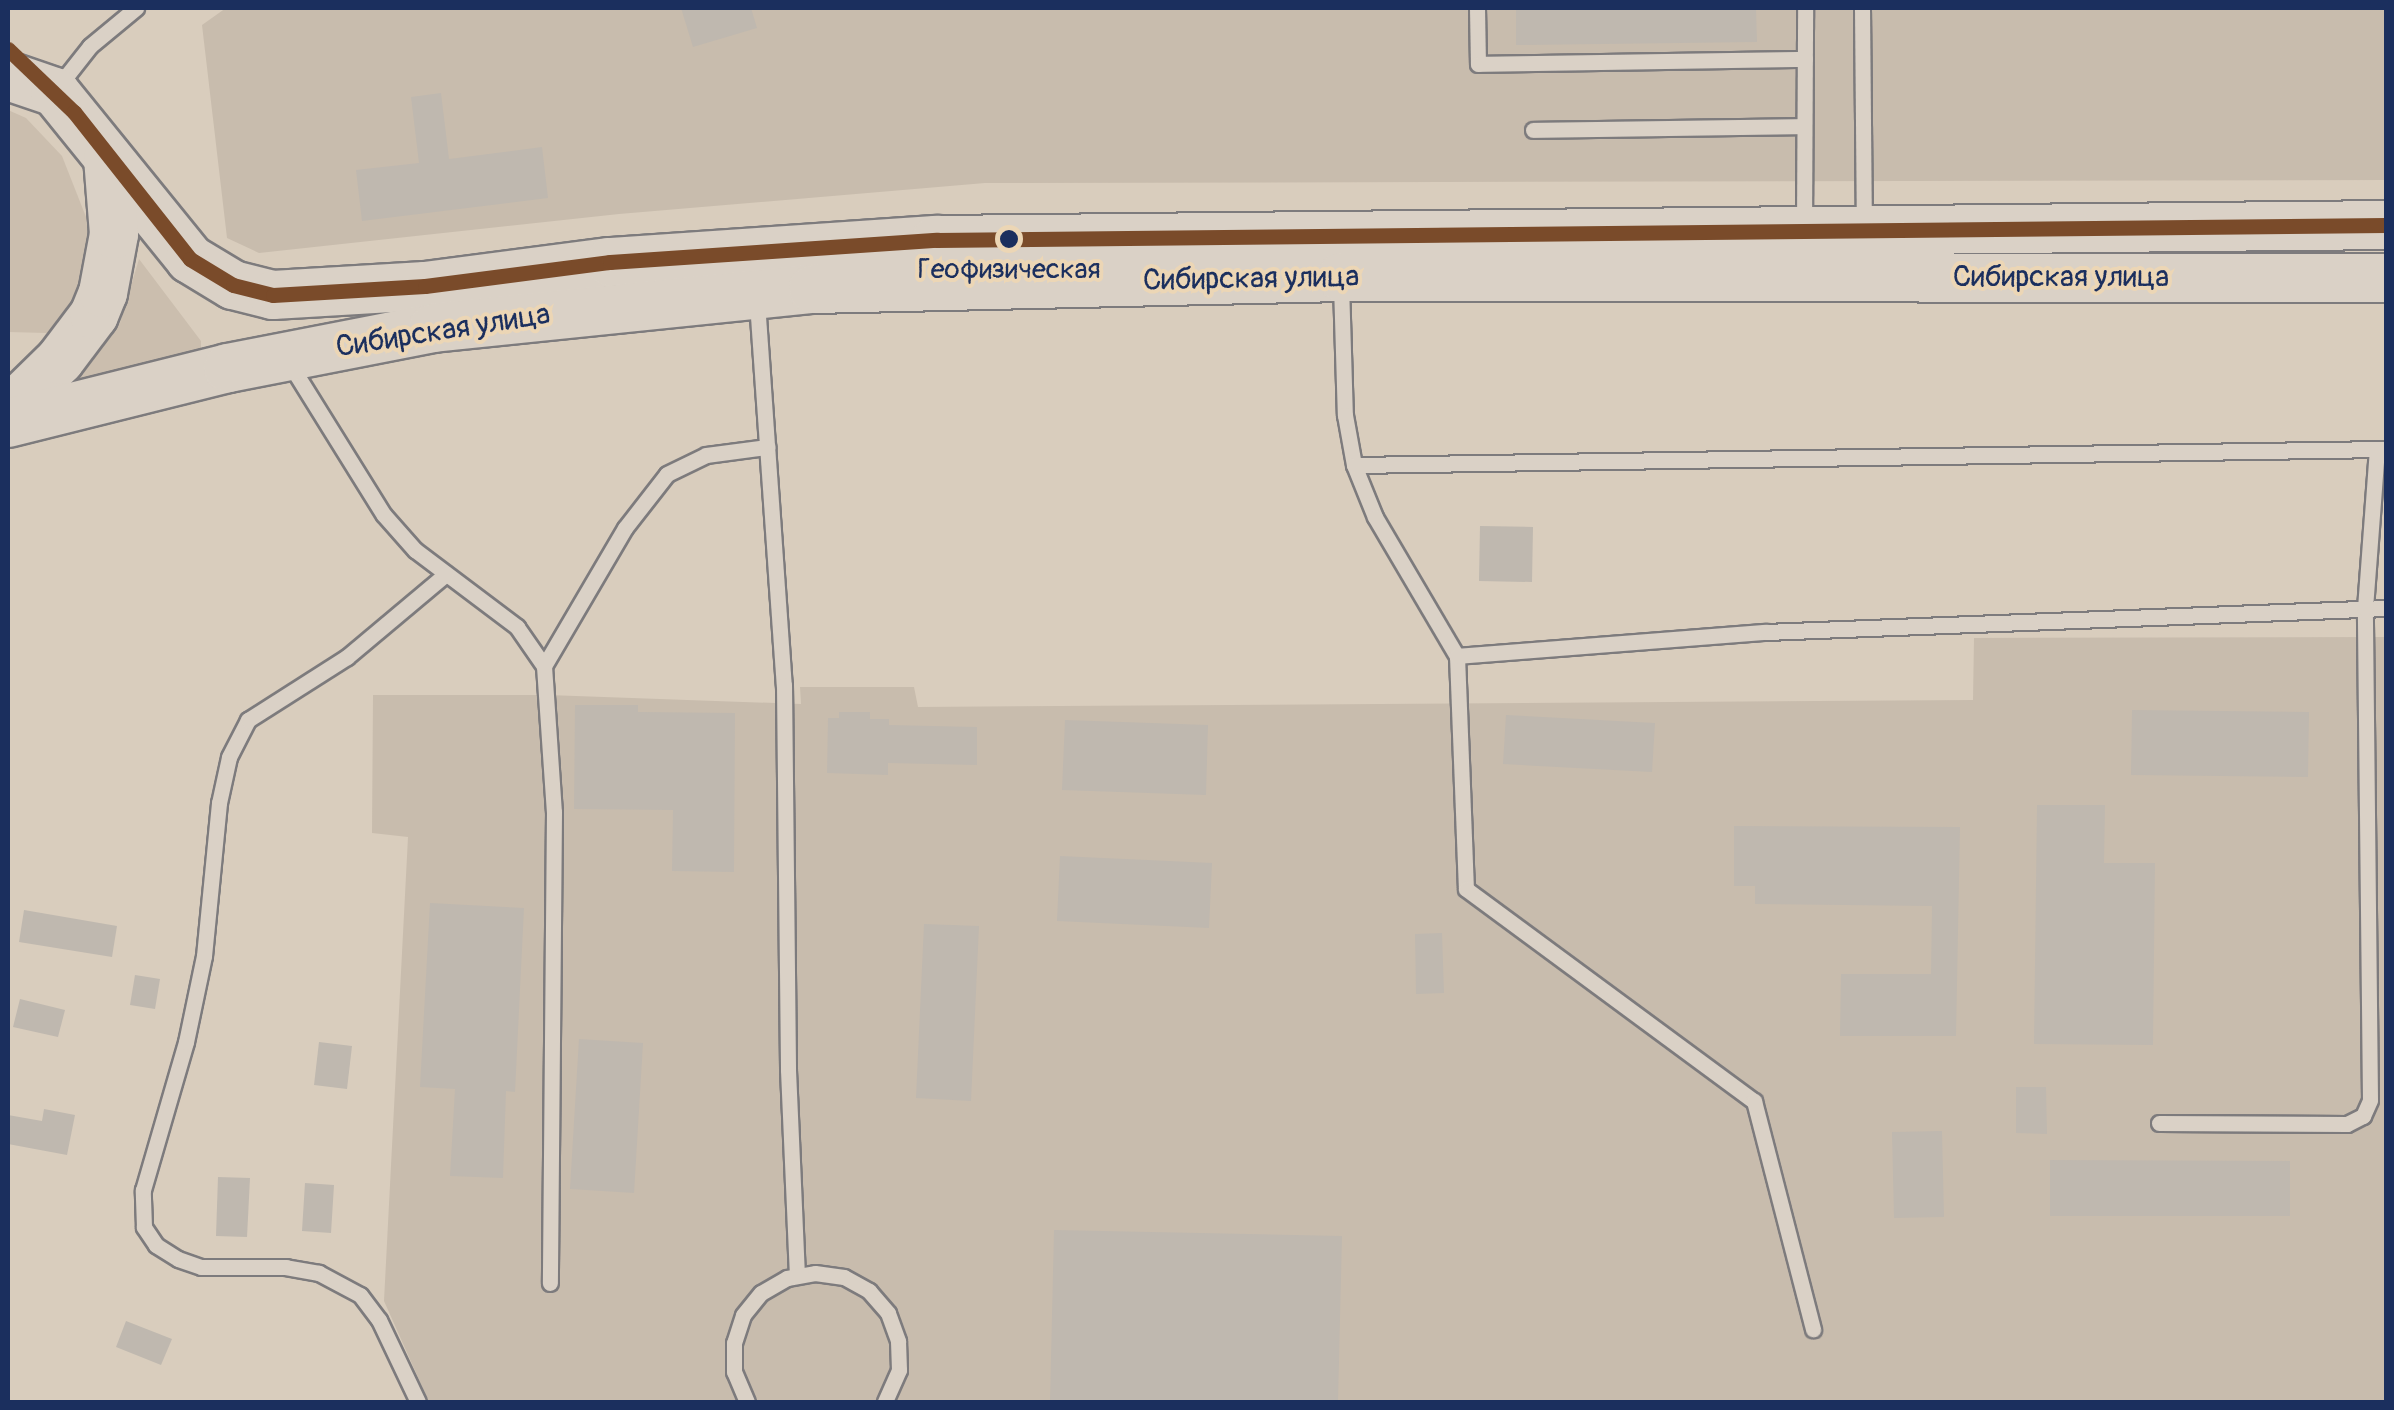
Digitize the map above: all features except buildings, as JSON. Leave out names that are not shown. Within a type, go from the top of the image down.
[{"type":"main road","points":[[8,76],[55,92]]},
{"type":"main road","name":"Сибирская улица","points":[[55,92],[190,259],[233,285],[273,295],[425,286],[610,262],[936,240],[2386,225]]},
{"type":"main road","points":[[8,411],[60,360],[94,315],[103,293],[114,234],[108,154]]},
{"type":"main road","name":"Сибирская улица","points":[[8,424],[286,358],[433,328],[757,293],[943,283],[1341,277],[2386,278]]},
{"type":"lane","points":[[55,92],[90,46],[136,8]]},
{"type":"lane","points":[[1477,8],[1478,64],[1805,60]]},
{"type":"lane","points":[[1804,231],[1805,8]]},
{"type":"lane","points":[[1862,8],[1864,230]]},
{"type":"lane","points":[[1533,130],[1804,126]]},
{"type":"lane","points":[[1341,277],[1345,415],[1354,464],[1376,517],[1458,656],[1466,890],[1754,1102],[1813,1329]]},
{"type":"lane","points":[[757,293],[784,685],[788,1070],[797,1276]]},
{"type":"lane","points":[[286,358],[384,515],[415,550],[517,627],[544,666],[554,812],[550,1282]]},
{"type":"lane","points":[[544,666],[625,528],[667,474],[706,455],[767,447]]},
{"type":"lane","points":[[1354,464],[2382,450],[2366,608],[2370,1100],[2363,1116],[2346,1124],[2158,1124]]},
{"type":"lane","points":[[418,1402],[379,1320],[360,1295],[319,1273],[286,1267],[201,1266],[178,1259],[156,1245],[144,1227],[143,1190],[193,1008],[214,889],[219,804],[229,757],[248,720],[271,701],[347,657],[446,574]]},
{"type":"lane","points":[[1458,656],[1765,632],[2386,608]]},
{"type":"lane","points":[[747,1402],[734,1372],[734,1342],[743,1315],[762,1292],[815,1272],[844,1277],[869,1292],[888,1314],[898,1341],[899,1370],[885,1402]]},
{"type":"shaded area","points":[[226,8],[2386,8],[2386,180],[985,183],[619,214],[259,253],[227,238],[202,25]]},
{"type":"shaded area","points":[[8,110],[26,118],[62,156],[86,217],[89,242],[79,301],[60,325],[47,333],[8,332]]},
{"type":"shaded area","points":[[139,259],[201,341],[201,353],[65,387],[120,323]]},
{"type":"shaded area","points":[[2386,637],[2386,1402],[429,1402],[384,1301],[408,837],[372,833],[373,695],[548,695],[801,704],[800,687],[914,687],[918,707],[1973,700],[1974,638]]},
{"type":"transit line","points":[[8,49],[74,112],[190,259],[233,285],[273,295],[425,286],[610,262],[936,240],[2386,225]]},
{"type":"place","name":"Геофизическая","points":[[1009,239]]}]
